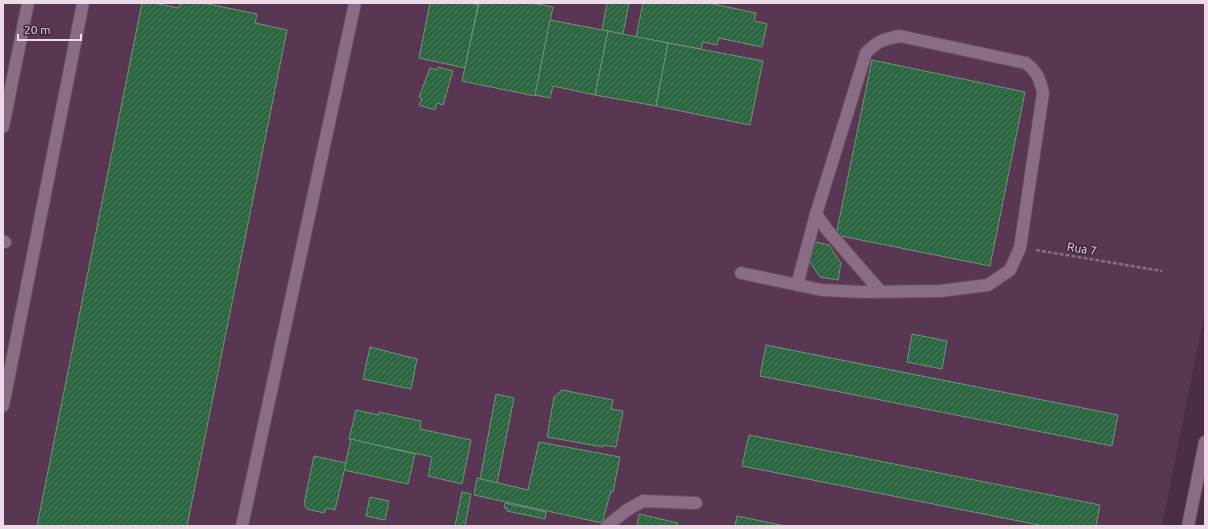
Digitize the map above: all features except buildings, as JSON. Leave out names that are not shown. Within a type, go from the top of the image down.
[{"type":"street","points":[[3,127],[28,3]]},
{"type":"street","points":[[3,406],[83,3]]},
{"type":"street","points":[[242,526],[354,3]]},
{"type":"street","points":[[741,274],[822,290],[881,292],[940,291],[988,285],[1010,270],[1020,248],[1043,93],[1035,70],[1026,63],[900,36],[882,40],[872,46],[866,54],[816,214],[797,285]]},
{"type":"street","points":[[816,214],[828,232],[881,292]]},
{"type":"street","points":[[1188,526],[1205,442]]},
{"type":"street","points":[[607,526],[627,510],[643,501],[696,503]]},
{"type":"path","name":"Rua 7","points":[[1020,248],[1162,271]]},
{"type":"shaded area","points":[[3,3],[1205,3],[1205,310],[1162,526],[3,526]]}]
